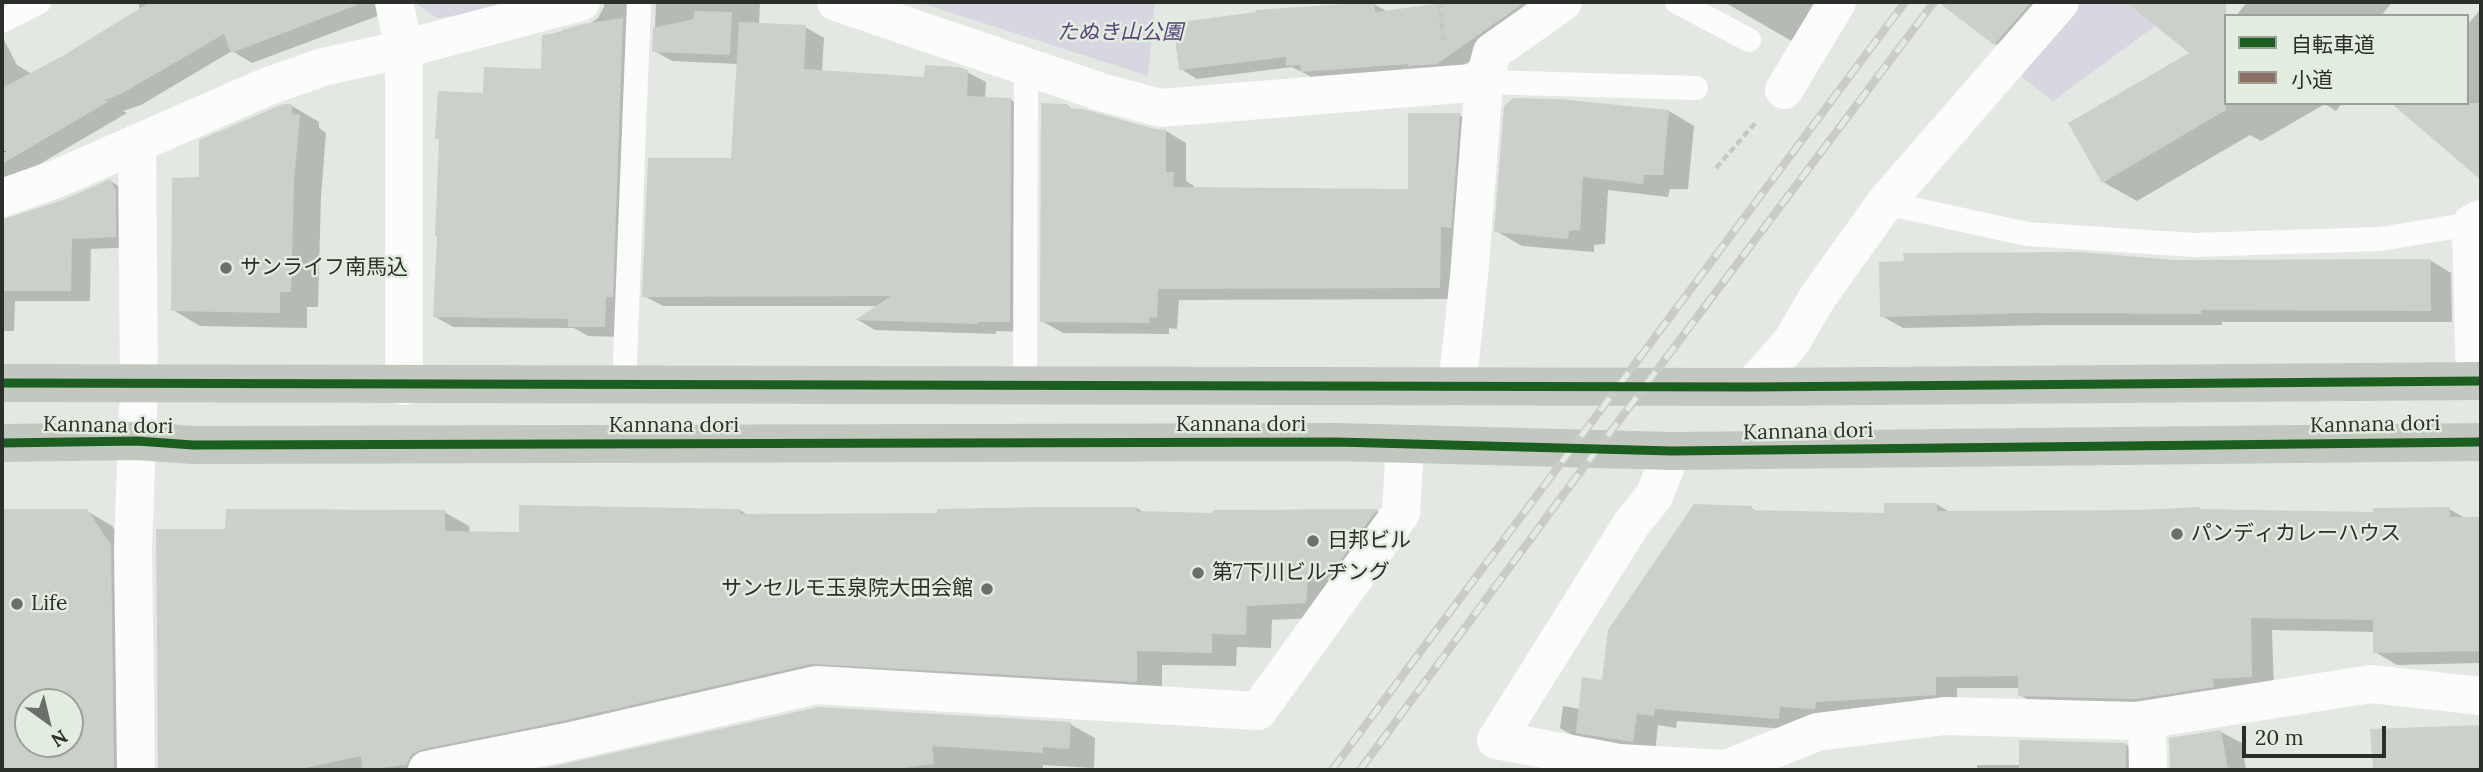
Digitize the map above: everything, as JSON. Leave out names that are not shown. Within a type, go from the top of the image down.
[{"type":"main road","name":"Kannana dori","points":[[2,383],[1752,387],[2478,381]]},
{"type":"main road","name":"Kannana dori","points":[[2,443],[137,441],[193,445],[1337,442],[1672,451],[2481,442]]},
{"type":"street","points":[[394,2],[404,49],[404,386]]},
{"type":"street","points":[[2,198],[56,179],[266,86],[323,67],[404,49],[581,2]]},
{"type":"street","points":[[836,2],[1104,93],[1161,108],[1483,82]]},
{"type":"street","points":[[1457,387],[1469,277],[1483,82],[1492,52],[1563,2]]},
{"type":"street","points":[[1784,90],[1838,2]]},
{"type":"street","points":[[1752,387],[1792,341],[1817,298],[1885,203],[2060,2]]},
{"type":"street","points":[[135,770],[133,547],[139,385],[137,143]]},
{"type":"street","points":[[2476,222],[2478,381]]},
{"type":"street","points":[[427,770],[567,742],[816,685],[1258,711],[1401,513],[1405,444]]},
{"type":"street","points":[[1672,451],[1654,496],[1632,523],[1496,740],[1619,763],[1726,769],[1817,732],[1945,716],[2147,720],[2371,684],[2481,696]]},
{"type":"street","points":[[2147,720],[2148,770]]},
{"type":"lane","points":[[2,22],[39,2]]},
{"type":"lane","points":[[624,386],[639,2]]},
{"type":"lane","points":[[1676,2],[1749,40]]},
{"type":"lane","points":[[1024,387],[1026,66]]},
{"type":"lane","points":[[1483,82],[1696,88]]},
{"type":"lane","points":[[1885,203],[2026,234],[2193,245],[2380,239],[2476,222]]},
{"type":"path","points":[[1716,168],[1784,90]]},
{"type":"green space","points":[[417,2],[504,2],[505,8],[437,18]]},
{"type":"green space","name":"たぬき山公園","points":[[918,2],[1155,2],[1148,76]]},
{"type":"green space","points":[[2077,2],[2188,2],[2053,101],[2019,75]]},
{"type":"building","points":[[150,2],[356,2],[357,5],[231,53],[224,34],[121,94],[103,101],[109,101],[2,164],[2,88],[66,54]]},
{"type":"building","points":[[1374,2],[1375,12],[1450,2],[1525,2],[1437,64],[1301,72],[1300,65],[1286,66],[1286,57],[1179,70],[1173,23],[1256,12],[1255,10]]},
{"type":"building","points":[[1938,2],[2031,2],[1994,45]]},
{"type":"building","points":[[2126,2],[2226,2],[2226,110],[2102,183],[2068,123],[2189,53]]},
{"type":"building","points":[[694,11],[732,12],[730,55],[652,52],[653,28],[694,19]]},
{"type":"building","points":[[623,18],[613,297],[606,297],[605,327],[568,327],[568,319],[433,317],[437,236],[439,139],[435,139],[438,91],[483,93],[484,67],[541,69],[542,35],[561,33],[562,30],[583,24]]},
{"type":"building","points":[[739,22],[806,25],[804,69],[924,77],[925,65],[958,67],[968,70],[967,96],[1011,98],[1010,322],[978,324],[855,320],[891,296],[642,297],[648,158],[731,158]]},
{"type":"building","points":[[1513,98],[1559,99],[1669,110],[1663,175],[1644,175],[1643,184],[1583,177],[1580,230],[1569,231],[1568,239],[1494,232],[1504,106]]},
{"type":"building","points":[[1041,103],[1067,104],[1069,108],[1083,109],[1166,130],[1166,172],[1174,172],[1173,187],[1408,189],[1408,113],[1460,113],[1451,228],[1441,227],[1440,288],[1158,289],[1157,318],[1149,317],[1149,323],[1040,322]]},
{"type":"building","points":[[2481,103],[2481,180],[2393,105]]},
{"type":"building","points":[[283,104],[292,104],[292,114],[300,115],[294,181],[291,292],[280,292],[280,313],[171,311],[172,178],[199,177],[199,140]]},
{"type":"building","points":[[110,179],[116,191],[116,237],[72,239],[71,291],[3,291],[4,219],[63,200]]},
{"type":"building","points":[[2080,252],[2174,260],[2431,259],[2431,311],[2201,310],[2201,314],[2032,313],[1880,317],[1879,262],[1904,261],[1903,253]]},
{"type":"building","points":[[1884,503],[1937,503],[1937,511],[2200,507],[2373,512],[2373,508],[2450,507],[2450,517],[2481,517],[2481,651],[2373,653],[2373,620],[2251,618],[2252,677],[2213,679],[2214,687],[2135,699],[2018,696],[2018,676],[1936,677],[1936,695],[1816,702],[1815,709],[1780,707],[1779,719],[1655,709],[1654,716],[1637,714],[1633,742],[1576,733],[1582,677],[1602,680],[1608,630],[1694,504],[1752,506],[1752,510],[1884,513]]},
{"type":"building","points":[[519,505],[740,509],[740,514],[937,513],[937,509],[1045,507],[1137,507],[1137,511],[1213,513],[1213,510],[1377,509],[1330,575],[1308,577],[1306,603],[1247,606],[1246,635],[1212,634],[1212,653],[1137,651],[1137,682],[811,664],[562,721],[423,749],[412,754],[406,765],[362,770],[361,756],[296,770],[158,770],[156,529],[225,529],[226,509],[445,510],[445,531],[519,532]]},
{"type":"building","points":[[2,509],[87,509],[111,545],[114,770],[2,770]]},
{"type":"building","points":[[818,707],[1071,722],[1069,749],[1043,747],[1043,753],[932,746],[934,764],[887,770],[537,770]]},
{"type":"building","points":[[2481,725],[2481,770],[2373,770],[2370,729]]},
{"type":"building","points":[[2221,730],[2228,770],[2170,770],[2169,738]]},
{"type":"building","points":[[2019,740],[2126,743],[2126,770],[2019,770]]},
{"type":"railway","points":[[1332,770],[1905,2]]},
{"type":"railway","points":[[1360,770],[1934,2]]},
{"type":"cycle path","points":[[2,383],[1752,387],[2481,381]]},
{"type":"cycle path","points":[[2,443],[137,441],[193,445],[1337,442],[1672,451],[2481,442]]},
{"type":"place","name":"サンライフ南馬込","points":[[226,268]]},
{"type":"place","name":"パンディカレーハウス","points":[[2177,534]]},
{"type":"place","name":"日邦ビル","points":[[1313,541]]},
{"type":"place","name":"第7下川ビルヂング","points":[[1198,573]]},
{"type":"place","name":"サンセルモ玉泉院大田会館","points":[[987,589]]},
{"type":"place","name":"Life","points":[[17,604]]}]
